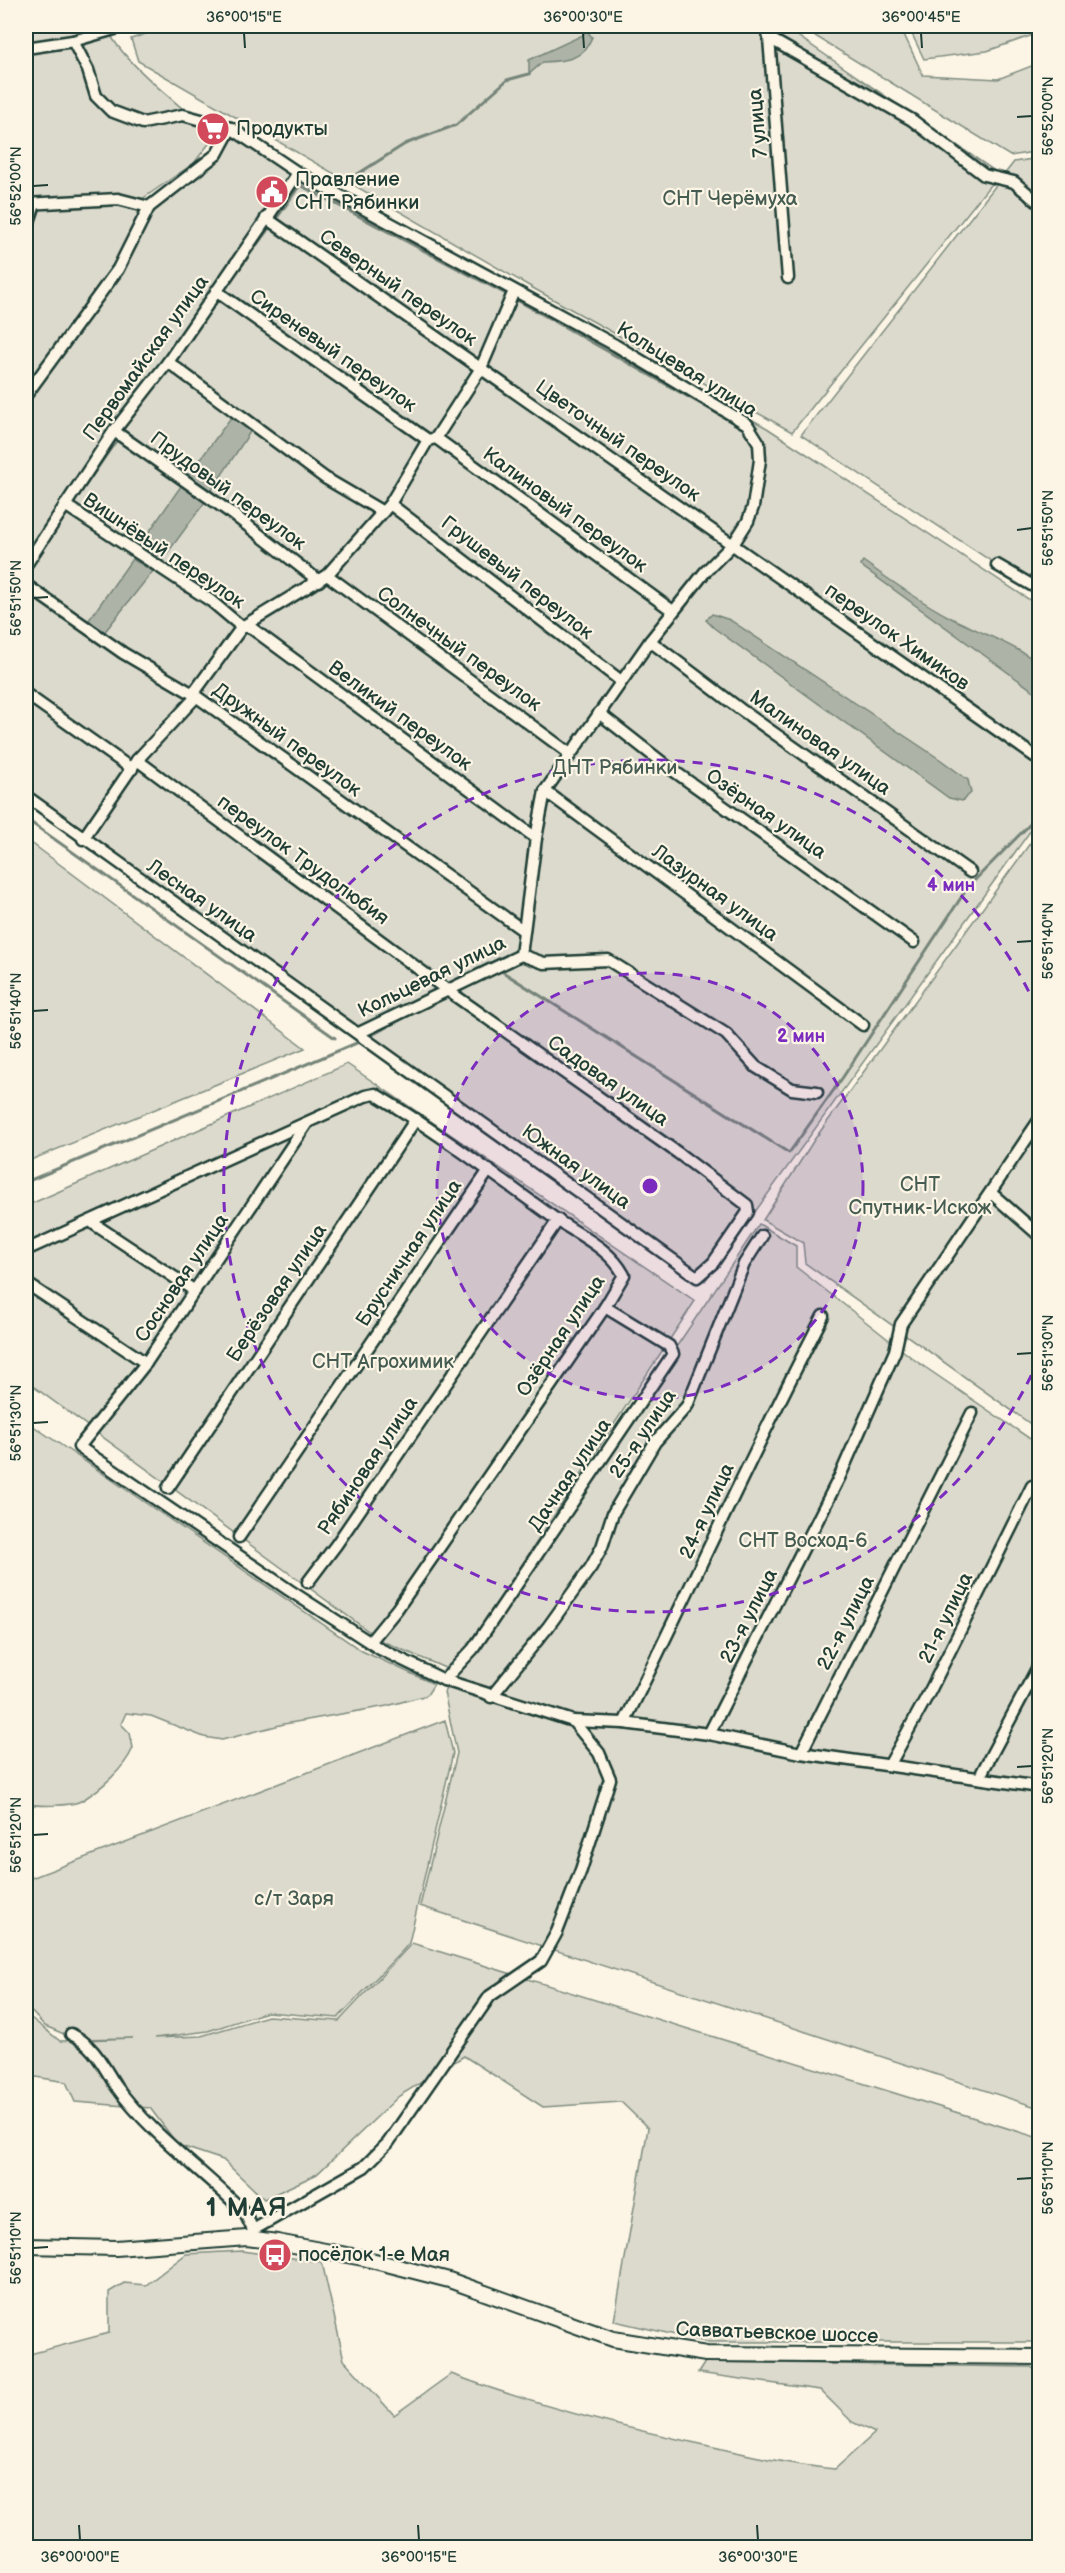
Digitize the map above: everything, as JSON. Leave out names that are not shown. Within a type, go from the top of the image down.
[{"type":"main road","name":"Савватьевское шоссе","points":[[26,2246],[116,2248],[252,2234],[394,2265],[450,2280],[628,2342],[706,2354],[1040,2357]]},
{"type":"street","points":[[26,48],[73,42],[125,26]]},
{"type":"street","name":"7 улица","points":[[766,26],[769,38],[788,278]]},
{"type":"street","points":[[769,38],[912,120],[984,175],[1014,182],[1040,204]]},
{"type":"street","name":"Кольцевая улица","points":[[73,42],[88,70],[96,96],[111,111],[143,123],[183,115],[231,128],[298,173],[615,345],[747,424],[755,433],[759,443],[760,460],[756,493],[748,521],[734,543],[705,572],[650,640],[569,753],[545,791],[536,837],[521,955],[358,1033]]},
{"type":"street","points":[[26,395],[118,269],[148,207],[218,154],[231,128]]},
{"type":"street","name":"Первомайская улица","points":[[26,565],[114,431],[168,362],[298,173]]},
{"type":"street","points":[[26,231],[30,204],[118,199],[148,207]]},
{"type":"street","name":"Северный переулок","points":[[266,218],[481,368]]},
{"type":"street","name":"Сиреневый переулок","points":[[216,291],[432,439]]},
{"type":"street","points":[[83,839],[134,765],[194,699],[193,694],[242,627],[323,578],[386,508],[481,368],[514,291]]},
{"type":"street","name":"Грушевый переулок","points":[[168,362],[325,478],[386,508],[621,681]]},
{"type":"street","name":"Цветочный переулок","points":[[481,368],[734,543]]},
{"type":"street","name":"Прудовый переулок","points":[[114,431],[323,578]]},
{"type":"street","name":"Калиновый переулок","points":[[432,439],[673,611]]},
{"type":"street","name":"Вишнёвый переулок","points":[[65,505],[211,602],[242,627]]},
{"type":"street","name":"переулок Химиков","points":[[734,543],[1040,760]]},
{"type":"street","points":[[997,566],[1040,590]]},
{"type":"street","name":"Солнечный переулок","points":[[323,578],[569,753]]},
{"type":"street","name":"Дружный переулок","points":[[26,585],[123,653],[193,694],[524,931]]},
{"type":"street","name":"Великий переулок","points":[[242,627],[250,627],[536,837]]},
{"type":"street","name":"Малиновая улица","points":[[650,640],[740,709],[970,872]]},
{"type":"street","name":"переулок Трудолюбия","points":[[26,694],[134,765],[447,990]]},
{"type":"street","name":"Озёрная улица","points":[[599,713],[664,764],[914,942]]},
{"type":"street","name":"Лазурная улица","points":[[545,791],[863,1025]]},
{"type":"street","name":"Лесная улица","points":[[26,796],[83,839],[358,1033]]},
{"type":"street","points":[[521,955],[544,963],[608,960],[726,1034],[756,1067],[792,1089],[817,1092]]},
{"type":"street","name":"Садовая улица","points":[[447,990],[678,1152],[747,1205]]},
{"type":"street","name":"Южная улица","points":[[358,1033],[697,1277],[713,1263],[748,1212],[747,1205]]},
{"type":"street","name":"Озёрная улица","points":[[307,1123],[365,1096],[375,1094],[416,1119],[601,1248],[618,1265],[624,1275],[605,1307],[396,1609],[370,1642]]},
{"type":"street","name":"Берёзовая улица","points":[[168,1488],[416,1119]]},
{"type":"street","name":"23-я улица","points":[[710,1734],[840,1476],[895,1351],[901,1324],[1040,1119]]},
{"type":"street","points":[[26,1250],[307,1123]]},
{"type":"street","name":"Сосновая улица","points":[[307,1123],[146,1364],[79,1447],[370,1642]]},
{"type":"street","name":"Брусничная улица","points":[[239,1537],[489,1170]]},
{"type":"street","points":[[991,1193],[1040,1236]]},
{"type":"street","points":[[96,1220],[94,1224],[195,1291]]},
{"type":"street","name":"Рябиновая улица","points":[[308,1582],[558,1220]]},
{"type":"street","name":"25-я улица","points":[[491,1697],[548,1627],[591,1567],[602,1547],[614,1514],[655,1442],[687,1406],[744,1264],[762,1236]]},
{"type":"street","points":[[26,1283],[146,1364]]},
{"type":"street","name":"Дачная улица","points":[[444,1680],[473,1650],[673,1354],[669,1346],[605,1307]]},
{"type":"street","name":"24-я улица","points":[[624,1723],[738,1490],[764,1430],[823,1316]]},
{"type":"street","name":"22-я улица","points":[[801,1753],[972,1413]]},
{"type":"street","name":"21-я улица","points":[[890,1764],[931,1689],[1032,1486]]},
{"type":"street","points":[[370,1642],[444,1680],[491,1697],[573,1721],[624,1723],[710,1734],[801,1753],[1040,1787]]},
{"type":"street","points":[[979,1778],[1040,1663]]},
{"type":"street","points":[[71,2034],[100,2058],[116,2085],[150,2125],[245,2213],[252,2234],[364,2167],[388,2143],[490,1996],[541,1961],[557,1932],[581,1870],[610,1779],[598,1753],[573,1721]]},
{"type":"green space","points":[[26,26],[107,26],[113,39],[138,68],[215,136],[194,163],[142,199],[26,198]]},
{"type":"green space","name":"СНТ Черёмуха","points":[[168,26],[783,26],[999,174],[792,432],[531,287],[138,61],[131,39]]},
{"type":"green space","points":[[799,26],[900,26],[923,75],[998,79],[1039,63],[1039,151],[1010,156]]},
{"type":"green space","points":[[908,26],[1039,26],[1039,33],[987,51],[924,59]]},
{"type":"green space","name":"ДНТ Рябинки","points":[[234,130],[767,428],[1039,606],[1039,819],[705,1281],[26,801],[26,209],[153,200],[215,152]]},
{"type":"green space","points":[[1039,158],[1039,593],[801,435],[1014,162]]},
{"type":"green space","name":"СНТ Спутник-Искож","points":[[1039,831],[1039,1430],[805,1263],[803,1243],[763,1220],[814,1140]]},
{"type":"green space","points":[[26,839],[305,1048],[26,1162]]},
{"type":"green space","name":"СНТ Агрохимик","points":[[347,1064],[695,1301],[452,1671],[382,1641],[26,1381],[26,1206]]},
{"type":"green space","name":"СНТ Восход-6","points":[[759,1224],[796,1246],[796,1267],[916,1361],[1039,1445],[1039,2108],[420,1906],[457,1753],[444,1692]]},
{"type":"green space","points":[[26,1421],[362,1651],[434,1684],[427,1695],[387,1706],[284,1724],[222,1740],[204,1737],[151,1716],[126,1713],[121,1724],[130,1733],[133,1748],[118,1771],[104,1784],[76,1803],[45,1805],[26,1803]]},
{"type":"green space","name":"с/т Заря","points":[[445,1720],[453,1753],[409,1943],[404,1949],[338,2018],[267,2012],[208,2031],[155,2038],[201,2036],[268,2016],[339,2021],[412,1943],[1039,2138],[1039,2342],[706,2342],[614,2321],[648,2128],[621,2102],[543,2107],[464,2056],[399,2096],[317,2174],[264,2199],[223,2160],[178,2145],[150,2108],[75,2102],[66,2082],[36,2077],[26,2078],[26,2014],[60,2041],[133,2038],[76,2039],[45,2026],[26,2006],[26,1880]]},
{"type":"green space","points":[[242,2251],[322,2262],[344,2360],[394,2415],[451,2374],[514,2396],[609,2423],[770,2459],[835,2469],[875,2433],[852,2422],[820,2390],[698,2373],[705,2362],[1031,2367],[1039,2372],[1039,2535],[1032,2548],[26,2547],[26,2355],[109,2333],[109,2292],[124,2283],[146,2285],[186,2254]]},
{"type":"shaded area","points":[[586,30],[592,37],[579,55],[566,60],[543,62],[529,74],[529,60],[583,35]]},
{"type":"shaded area","points":[[232,416],[243,422],[250,432],[210,493],[188,476]]},
{"type":"shaded area","points":[[181,486],[205,502],[160,563],[138,548]]},
{"type":"shaded area","points":[[132,559],[153,571],[103,634],[89,620]]},
{"type":"shaded area","points":[[863,561],[907,592],[953,619],[1008,644],[1039,663],[1039,695],[860,565]]},
{"type":"shaded area","points":[[712,614],[730,620],[941,760],[968,780],[971,793],[962,801],[949,798],[714,628],[706,620]]},
{"type":"waterway","points":[[587,31],[597,26]]},
{"type":"waterway","points":[[339,186],[405,144],[456,125],[507,80],[529,74]]},
{"type":"waterway","points":[[277,218],[300,185],[504,293]]},
{"type":"waterway","points":[[226,287],[269,228]]},
{"type":"waterway","points":[[176,360],[217,300]]},
{"type":"waterway","points":[[517,300],[738,425]]},
{"type":"waterway","points":[[123,429],[168,370]]},
{"type":"waterway","points":[[72,505],[116,441]]},
{"type":"waterway","points":[[498,969],[789,1153],[843,1077],[968,887],[1040,814]]},
{"type":"waterway","points":[[26,819],[335,1038]]},
{"type":"waterway","points":[[374,1034],[420,1009]]},
{"type":"waterway","points":[[26,1182],[359,1042]]},
{"type":"place","name":"Продукты","points":[[213,129]]},
{"type":"place","name":"Правление СНТ Рябинки","points":[[272,192]]},
{"type":"place","name":"посёлок 1-е Мая","points":[[275,2255]]},
{"type":"district","name":"1 МАЯ","points":[[247,2208]]}]
